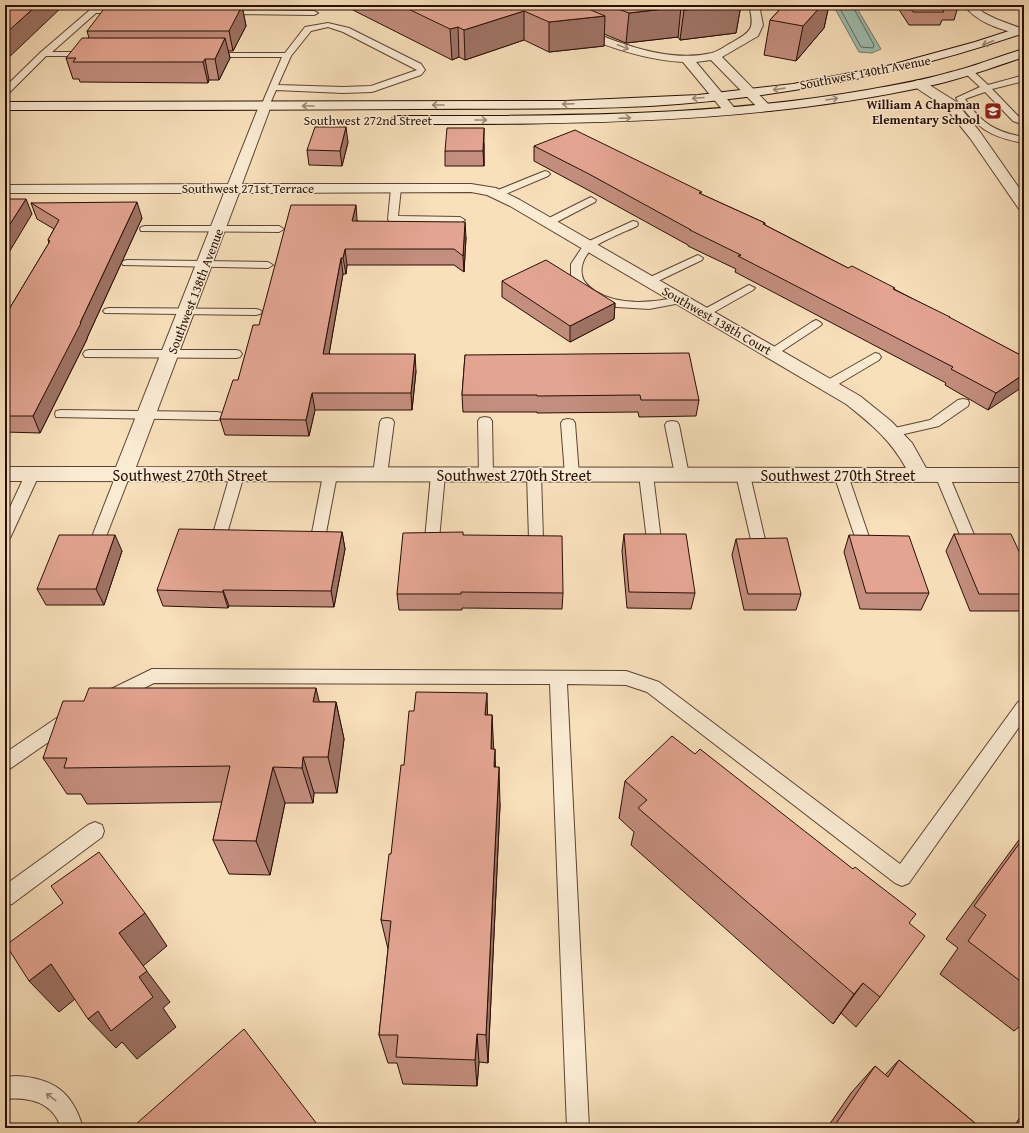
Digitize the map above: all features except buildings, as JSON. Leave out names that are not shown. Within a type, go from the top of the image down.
[{"type":"street","points":[[522,5],[630,50],[658,56],[687,58],[714,56],[747,40],[757,31],[759,22],[754,5]]},
{"type":"street","points":[[970,5],[977,14],[992,22],[1021,30]]},
{"type":"street","name":"Southwest 140th Avenue","points":[[750,93],[904,67],[981,46],[1021,30]]},
{"type":"street","name":"Southwest 140th Avenue","points":[[766,108],[873,93],[919,84],[968,71],[1024,53]]},
{"type":"street","points":[[714,56],[766,108]]},
{"type":"street","points":[[687,58],[731,111]]},
{"type":"street","points":[[919,84],[950,104],[975,135],[1024,206]]},
{"type":"street","name":"Southwest 272nd Street","points":[[5,106],[261,117],[557,104],[651,102],[750,93]]},
{"type":"street","name":"Southwest 272nd Street","points":[[386,120],[567,120],[645,117],[766,108]]},
{"type":"street","name":"Southwest 138th Avenue","points":[[123,475],[261,117]]},
{"type":"street","name":"Southwest 271st Terrace","points":[[5,189],[471,188],[494,193]]},
{"type":"street","name":"Southwest 138th Court","points":[[494,193],[515,203],[589,245],[853,400],[891,433],[905,448],[920,475]]},
{"type":"street","name":"Southwest 270th Street","points":[[5,474],[1024,475]]},
{"type":"lane","points":[[273,88],[343,90],[372,89],[418,73],[420,70],[418,66],[346,30],[328,25],[314,13],[300,5]]},
{"type":"lane","points":[[5,92],[44,54],[96,8],[133,11]]},
{"type":"lane","points":[[212,12],[314,13]]},
{"type":"lane","points":[[261,117],[287,55],[308,29],[328,25]]},
{"type":"lane","points":[[44,54],[99,54]]},
{"type":"lane","points":[[201,55],[287,55]]},
{"type":"lane","points":[[968,71],[1016,119],[1024,122]]},
{"type":"lane","points":[[1024,78],[986,88],[960,98],[970,114],[984,128],[997,134],[1024,140]]},
{"type":"lane","points":[[494,193],[545,174]]},
{"type":"lane","points":[[396,188],[392,219],[460,220]]},
{"type":"lane","points":[[549,222],[590,200]]},
{"type":"lane","points":[[633,224],[589,245],[576,264],[578,280],[588,292],[607,301],[630,306],[652,306],[682,300]]},
{"type":"lane","points":[[145,229],[278,229]]},
{"type":"lane","points":[[650,281],[698,258]]},
{"type":"lane","points":[[127,263],[268,265]]},
{"type":"lane","points":[[705,313],[748,288]]},
{"type":"lane","points":[[109,312],[256,312]]},
{"type":"lane","points":[[772,352],[816,324]]},
{"type":"lane","points":[[90,354],[236,354]]},
{"type":"lane","points":[[828,385],[875,357]]},
{"type":"lane","points":[[891,433],[934,422],[963,403]]},
{"type":"lane","points":[[61,414],[217,416]]},
{"type":"lane","points":[[485,421],[486,475]]},
{"type":"lane","points":[[380,475],[386,422]]},
{"type":"lane","points":[[568,423],[572,475]]},
{"type":"lane","points":[[672,425],[682,475]]},
{"type":"lane","points":[[5,534],[32,474]]},
{"type":"lane","points":[[100,534],[123,475]]},
{"type":"lane","points":[[219,537],[237,475]]},
{"type":"lane","points":[[318,538],[330,475]]},
{"type":"lane","points":[[432,539],[438,475]]},
{"type":"lane","points":[[534,475],[536,539]]},
{"type":"lane","points":[[646,475],[654,540]]},
{"type":"lane","points":[[743,475],[758,544]]},
{"type":"lane","points":[[841,475],[863,540]]},
{"type":"lane","points":[[942,475],[970,542]]},
{"type":"lane","points":[[5,763],[91,707],[152,676],[626,678],[653,686],[902,876],[1024,707]]},
{"type":"lane","points":[[558,677],[578,1128]]},
{"type":"lane","points":[[5,897],[95,831]]},
{"type":"lane","points":[[5,1088],[16,1086],[34,1088],[50,1095],[63,1107],[72,1128]]},
{"type":"water","points":[[833,5],[855,5],[881,49],[872,53],[859,52]]},
{"type":"place","name":"William A Chapman Elementary School","points":[[993,111]]}]
